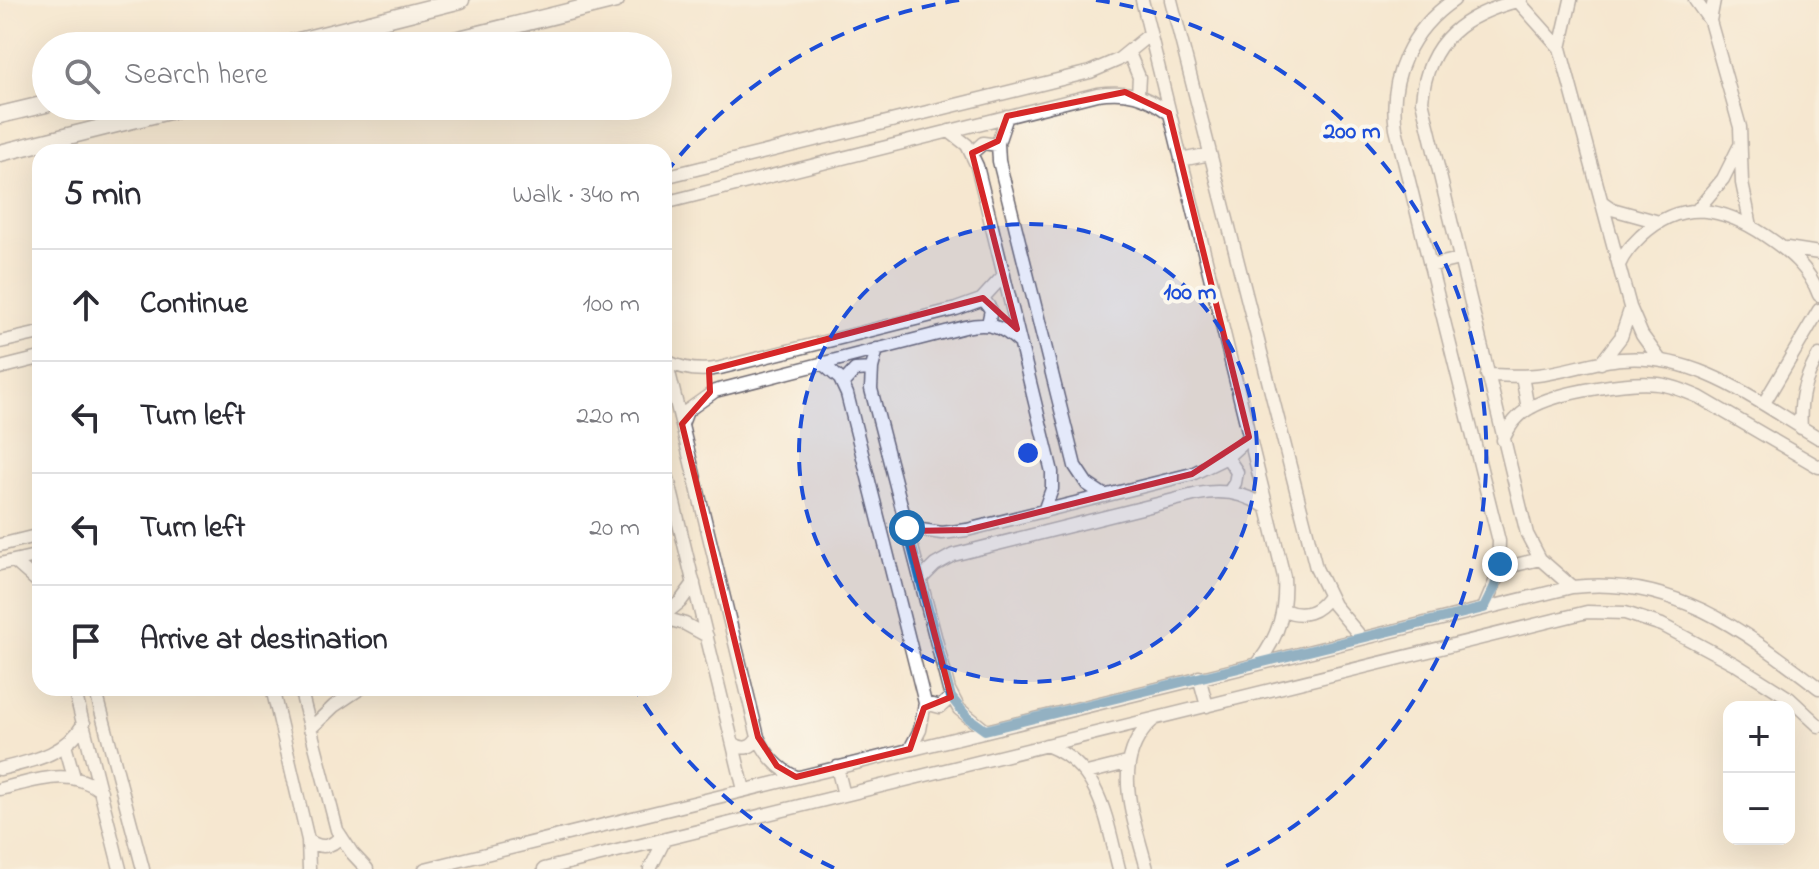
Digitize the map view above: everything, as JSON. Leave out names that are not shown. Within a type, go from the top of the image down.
[{"type":"main road","points":[[342,32],[461,0]]},
{"type":"main road","points":[[487,32],[616,0]]},
{"type":"main road","points":[[366,32],[369,23]]},
{"type":"main road","points":[[0,115],[32,107]]},
{"type":"main road","points":[[36,144],[133,120]]},
{"type":"main road","points":[[0,153],[32,145]]},
{"type":"street","points":[[1142,0],[1284,577],[1284,610],[1275,638],[1259,662]]},
{"type":"street","points":[[1171,0],[1316,568],[1329,596],[1361,637]]},
{"type":"street","points":[[1454,0],[1438,11],[1417,35],[1402,64],[1395,95],[1396,129],[1499,541],[1499,569],[1484,608]]},
{"type":"street","points":[[1572,587],[1540,559],[1527,534],[1422,101],[1423,84],[1436,52],[1457,28],[1486,10],[1519,0],[1560,48],[1630,307],[1642,335],[1660,360]]},
{"type":"street","points":[[1560,48],[1571,0]]},
{"type":"street","points":[[1695,0],[1710,21],[1737,113],[1742,183],[1751,226]]},
{"type":"street","points":[[1710,21],[1714,0]]},
{"type":"street","points":[[672,175],[1090,72],[1129,53],[1150,34]]},
{"type":"street","points":[[1129,53],[1139,77],[1138,94]]},
{"type":"street","points":[[672,201],[1097,94],[1138,94],[1169,113]]},
{"type":"street","points":[[1007,116],[998,145],[999,161],[1075,466],[1087,484],[1105,496]]},
{"type":"street","points":[[949,131],[962,140],[972,153],[1004,275],[1052,472],[1052,489],[1044,511]]},
{"type":"street","points":[[1697,210],[1723,179],[1741,140]]},
{"type":"street","points":[[972,153],[983,143],[998,145]]},
{"type":"street","points":[[1181,160],[1210,154]]},
{"type":"street","points":[[755,155],[759,179]]},
{"type":"street","points":[[1602,202],[1612,209],[1659,222]]},
{"type":"street","points":[[1619,265],[1624,254],[1659,222],[1697,210],[1725,214],[1751,226],[1784,248],[1805,268],[1819,295]]},
{"type":"street","points":[[1784,248],[1819,253]]},
{"type":"street","points":[[1430,266],[1459,259]]},
{"type":"street","points":[[672,360],[687,369],[709,370],[956,309],[983,298],[1004,275]]},
{"type":"street","points":[[983,298],[991,310],[988,324]]},
{"type":"street","points":[[1601,363],[1621,337],[1630,307]]},
{"type":"street","points":[[1764,403],[1819,310]]},
{"type":"street","points":[[682,424],[687,411],[695,403],[715,391],[965,327],[1000,326],[1021,344]]},
{"type":"street","points":[[0,342],[32,335]]},
{"type":"street","points":[[877,349],[871,389],[951,697],[967,717],[985,730]]},
{"type":"street","points":[[1801,428],[1800,411],[1805,382],[1819,355]]},
{"type":"street","points":[[1487,375],[1522,376],[1627,359],[1660,360],[1691,367],[1715,377],[1819,438]]},
{"type":"street","points":[[0,368],[32,360]]},
{"type":"street","points":[[822,363],[843,383],[925,703],[920,730],[910,749]]},
{"type":"street","points":[[843,383],[855,370],[872,369]]},
{"type":"street","points":[[709,370],[706,380],[715,391]]},
{"type":"street","points":[[1522,376],[1528,409]]},
{"type":"street","points":[[1503,440],[1513,423],[1528,409],[1547,401],[1619,385],[1646,383],[1664,385],[1699,397],[1819,467]]},
{"type":"street","points":[[672,384],[758,737],[777,766],[796,777]]},
{"type":"street","points":[[907,528],[948,532],[1192,474],[1227,457],[1249,437]]},
{"type":"street","points":[[1227,457],[1237,472],[1229,492]]},
{"type":"street","points":[[1052,472],[1063,473],[1075,466]]},
{"type":"street","points":[[920,580],[935,565],[953,555],[1198,494],[1229,492],[1249,497],[1266,507]]},
{"type":"street","points":[[672,494],[744,790]]},
{"type":"street","points":[[948,532],[941,538],[940,546],[945,553],[953,555]]},
{"type":"street","points":[[0,545],[32,537]]},
{"type":"street","points":[[0,564],[32,557]]},
{"type":"street","points":[[1499,569],[1540,559]]},
{"type":"street","points":[[14,561],[32,576]]},
{"type":"street","points":[[672,609],[694,583]]},
{"type":"street","points":[[425,869],[1361,637],[1595,584],[1632,586],[1690,604],[1770,652],[1819,688]]},
{"type":"street","points":[[1284,610],[1298,614],[1313,612],[1329,596]]},
{"type":"street","points":[[544,869],[1558,617],[1606,611],[1644,618],[1707,648],[1789,698],[1819,726]]},
{"type":"street","points":[[672,619],[707,636]]},
{"type":"street","points":[[1199,677],[1207,706]]},
{"type":"street","points":[[76,696],[120,869]]},
{"type":"street","points":[[97,696],[143,869]]},
{"type":"street","points":[[274,696],[308,840],[309,869]]},
{"type":"street","points":[[302,696],[334,820],[352,853],[367,869]]},
{"type":"street","points":[[310,729],[349,696]]},
{"type":"street","points":[[925,703],[940,707],[951,697]]},
{"type":"street","points":[[1147,869],[1128,793],[1127,763],[1140,734],[1155,719]]},
{"type":"street","points":[[0,769],[39,759],[65,745],[84,723]]},
{"type":"street","points":[[733,743],[746,748],[758,737]]},
{"type":"street","points":[[65,745],[74,777]]},
{"type":"street","points":[[1046,745],[1065,754],[1087,773],[1101,803],[1118,868]]},
{"type":"street","points":[[1087,773],[1127,763]]},
{"type":"street","points":[[837,767],[844,795]]},
{"type":"street","points":[[0,789],[57,776],[74,777],[101,791]]},
{"type":"street","points":[[308,840],[317,846],[327,846],[341,836]]},
{"type":"street","points":[[650,869],[665,839]]},
{"type":"street","points":[[577,861],[593,869]]},
{"type":"highlighted area","points":[[1125,92],[1169,113],[1249,437],[1192,474],[967,530],[908,531],[951,697],[924,708],[910,749],[796,777],[777,766],[758,737],[682,424],[710,392],[709,370],[983,298],[1017,329],[972,153],[998,141],[1007,116]]},
{"type":"route","points":[[907,528],[951,697],[967,717],[985,730],[1484,608],[1495,586],[1500,564]]}]
